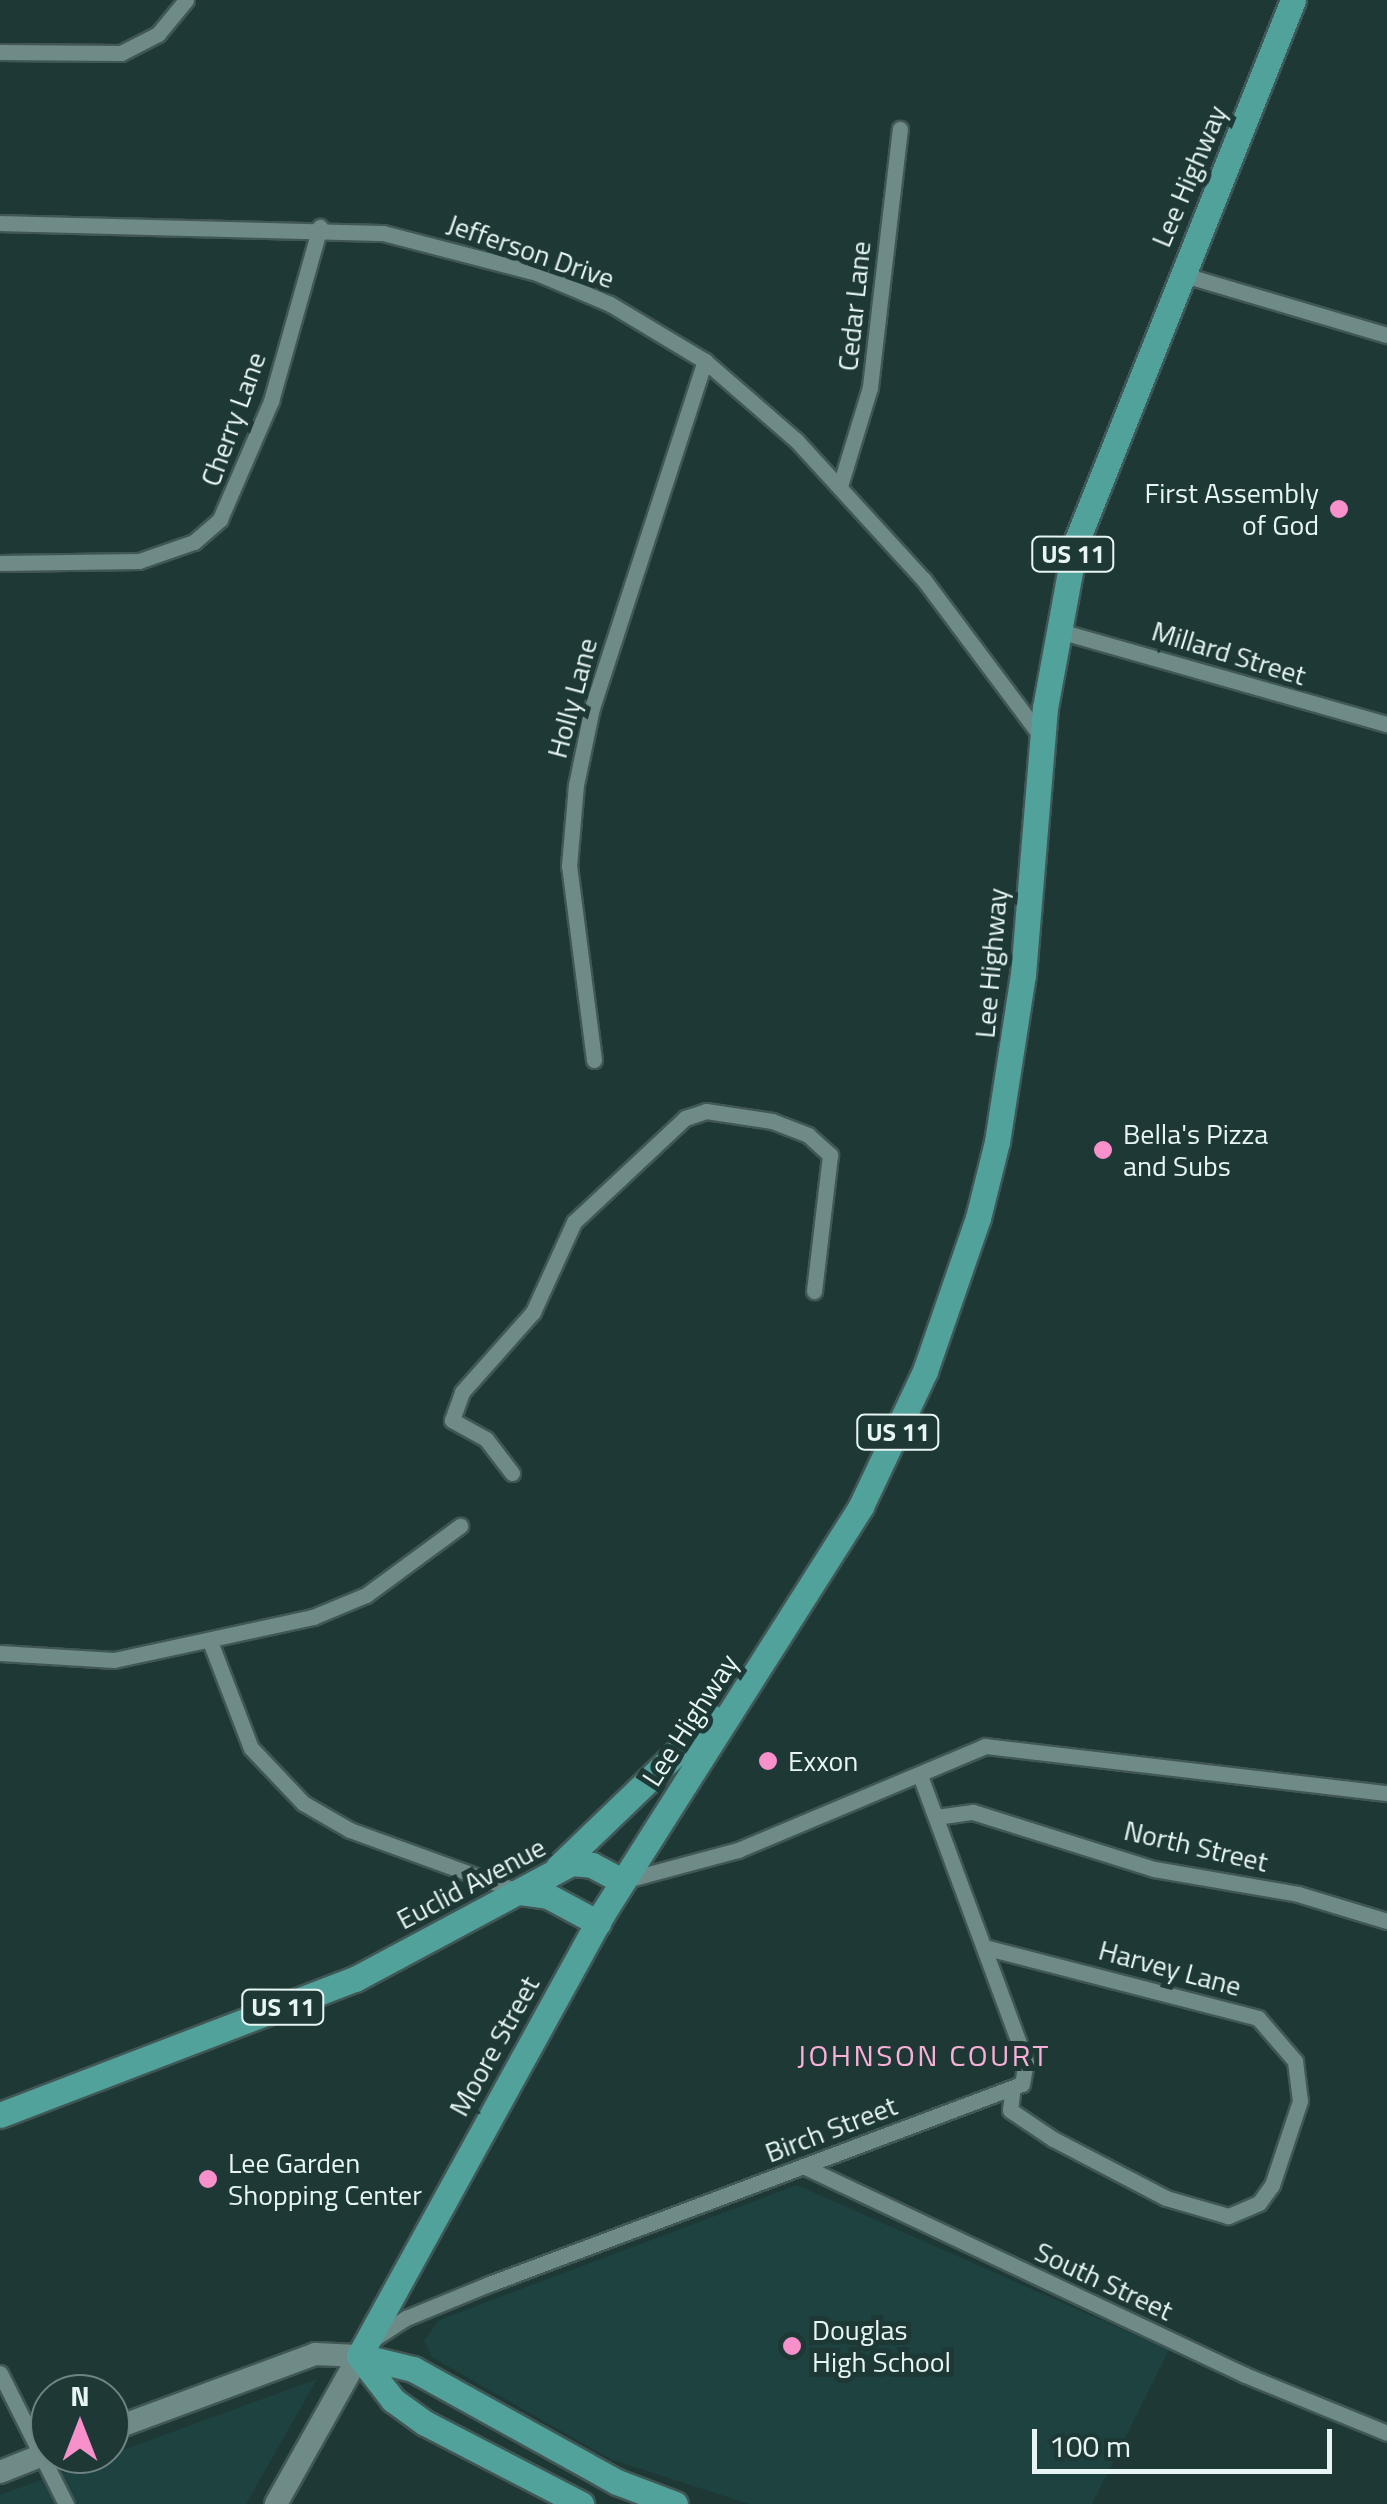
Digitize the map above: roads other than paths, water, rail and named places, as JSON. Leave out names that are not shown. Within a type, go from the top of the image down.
[{"type":"main road","name":"Lee Highway","points":[[622,1881],[741,1692],[808,1597],[904,1422],[978,1218],[1019,1007],[1042,738],[1056,630],[1095,484],[1294,0]]},
{"type":"main road","points":[[554,1871],[741,1692]]},
{"type":"main road","name":"Euclid Avenue","points":[[0,2115],[354,1979],[554,1871],[592,1865],[622,1881]]},
{"type":"main road","name":"Moore Street","points":[[276,2504],[622,1881]]},
{"type":"main road","points":[[520,1892],[548,1896],[598,1923]]},
{"type":"main road","points":[[130,2423],[315,2354],[359,2356],[413,2369],[616,2482],[675,2504]]},
{"type":"main road","points":[[359,2356],[394,2400],[425,2423],[581,2504]]},
{"type":"main road","points":[[0,2472],[30,2460]]},
{"type":"street","points":[[0,52],[121,53],[158,34],[186,0]]},
{"type":"street","name":"Cedar Lane","points":[[840,486],[870,387],[900,129]]},
{"type":"street","name":"Jefferson Drive","points":[[0,223],[320,227],[426,241],[537,274],[622,310],[704,361],[840,486],[924,580],[1042,738]]},
{"type":"street","name":"Cherry Lane","points":[[0,563],[139,561],[194,542],[220,520],[270,400],[320,227]]},
{"type":"street","points":[[1181,274],[1387,335]]},
{"type":"street","name":"Holly Lane","points":[[594,1060],[569,866],[576,785],[592,708],[704,361]]},
{"type":"street","name":"Millard Street","points":[[1056,630],[1387,724]]},
{"type":"street","points":[[512,1473],[486,1438],[452,1420],[462,1392],[533,1312],[574,1222],[685,1118],[714,1112],[772,1121],[808,1135],[830,1156],[814,1291]]},
{"type":"street","points":[[0,1654],[114,1660],[211,1644],[353,1602],[460,1526]]},
{"type":"street","points":[[211,1644],[251,1748],[303,1803],[350,1830],[520,1892]]},
{"type":"street","points":[[622,1881],[738,1850],[984,1746],[1387,1793]]},
{"type":"street","points":[[920,1775],[1026,2062],[1022,2084],[1012,2093]]},
{"type":"street","name":"North Street","points":[[936,1817],[973,1812],[1154,1869],[1298,1894],[1387,1921]]},
{"type":"street","name":"Harvey Lane","points":[[984,1947],[1258,2018],[1287,2043],[1300,2101],[1272,2186],[1259,2203],[1228,2216],[1166,2198],[1016,2117],[1012,2093]]},
{"type":"street","name":"Birch Street","points":[[359,2356],[406,2318],[803,2166],[1012,2093]]},
{"type":"street","name":"South Street","points":[[803,2166],[1246,2374],[1387,2433]]},
{"type":"street","points":[[0,2373],[30,2427]]},
{"type":"street","points":[[53,2474],[66,2504]]},
{"type":"place","name":"First Assembly of God","points":[[1339,509]]},
{"type":"place","name":"Bella's Pizza and Subs","points":[[1103,1150]]},
{"type":"place","name":"Exxon","points":[[768,1761]]},
{"type":"place","name":"Lee Garden Shopping Center","points":[[208,2179]]},
{"type":"place","name":"Douglas High School","points":[[792,2346]]},
{"type":"district","name":"JOHNSON COURT","points":[[924,2055]]}]
